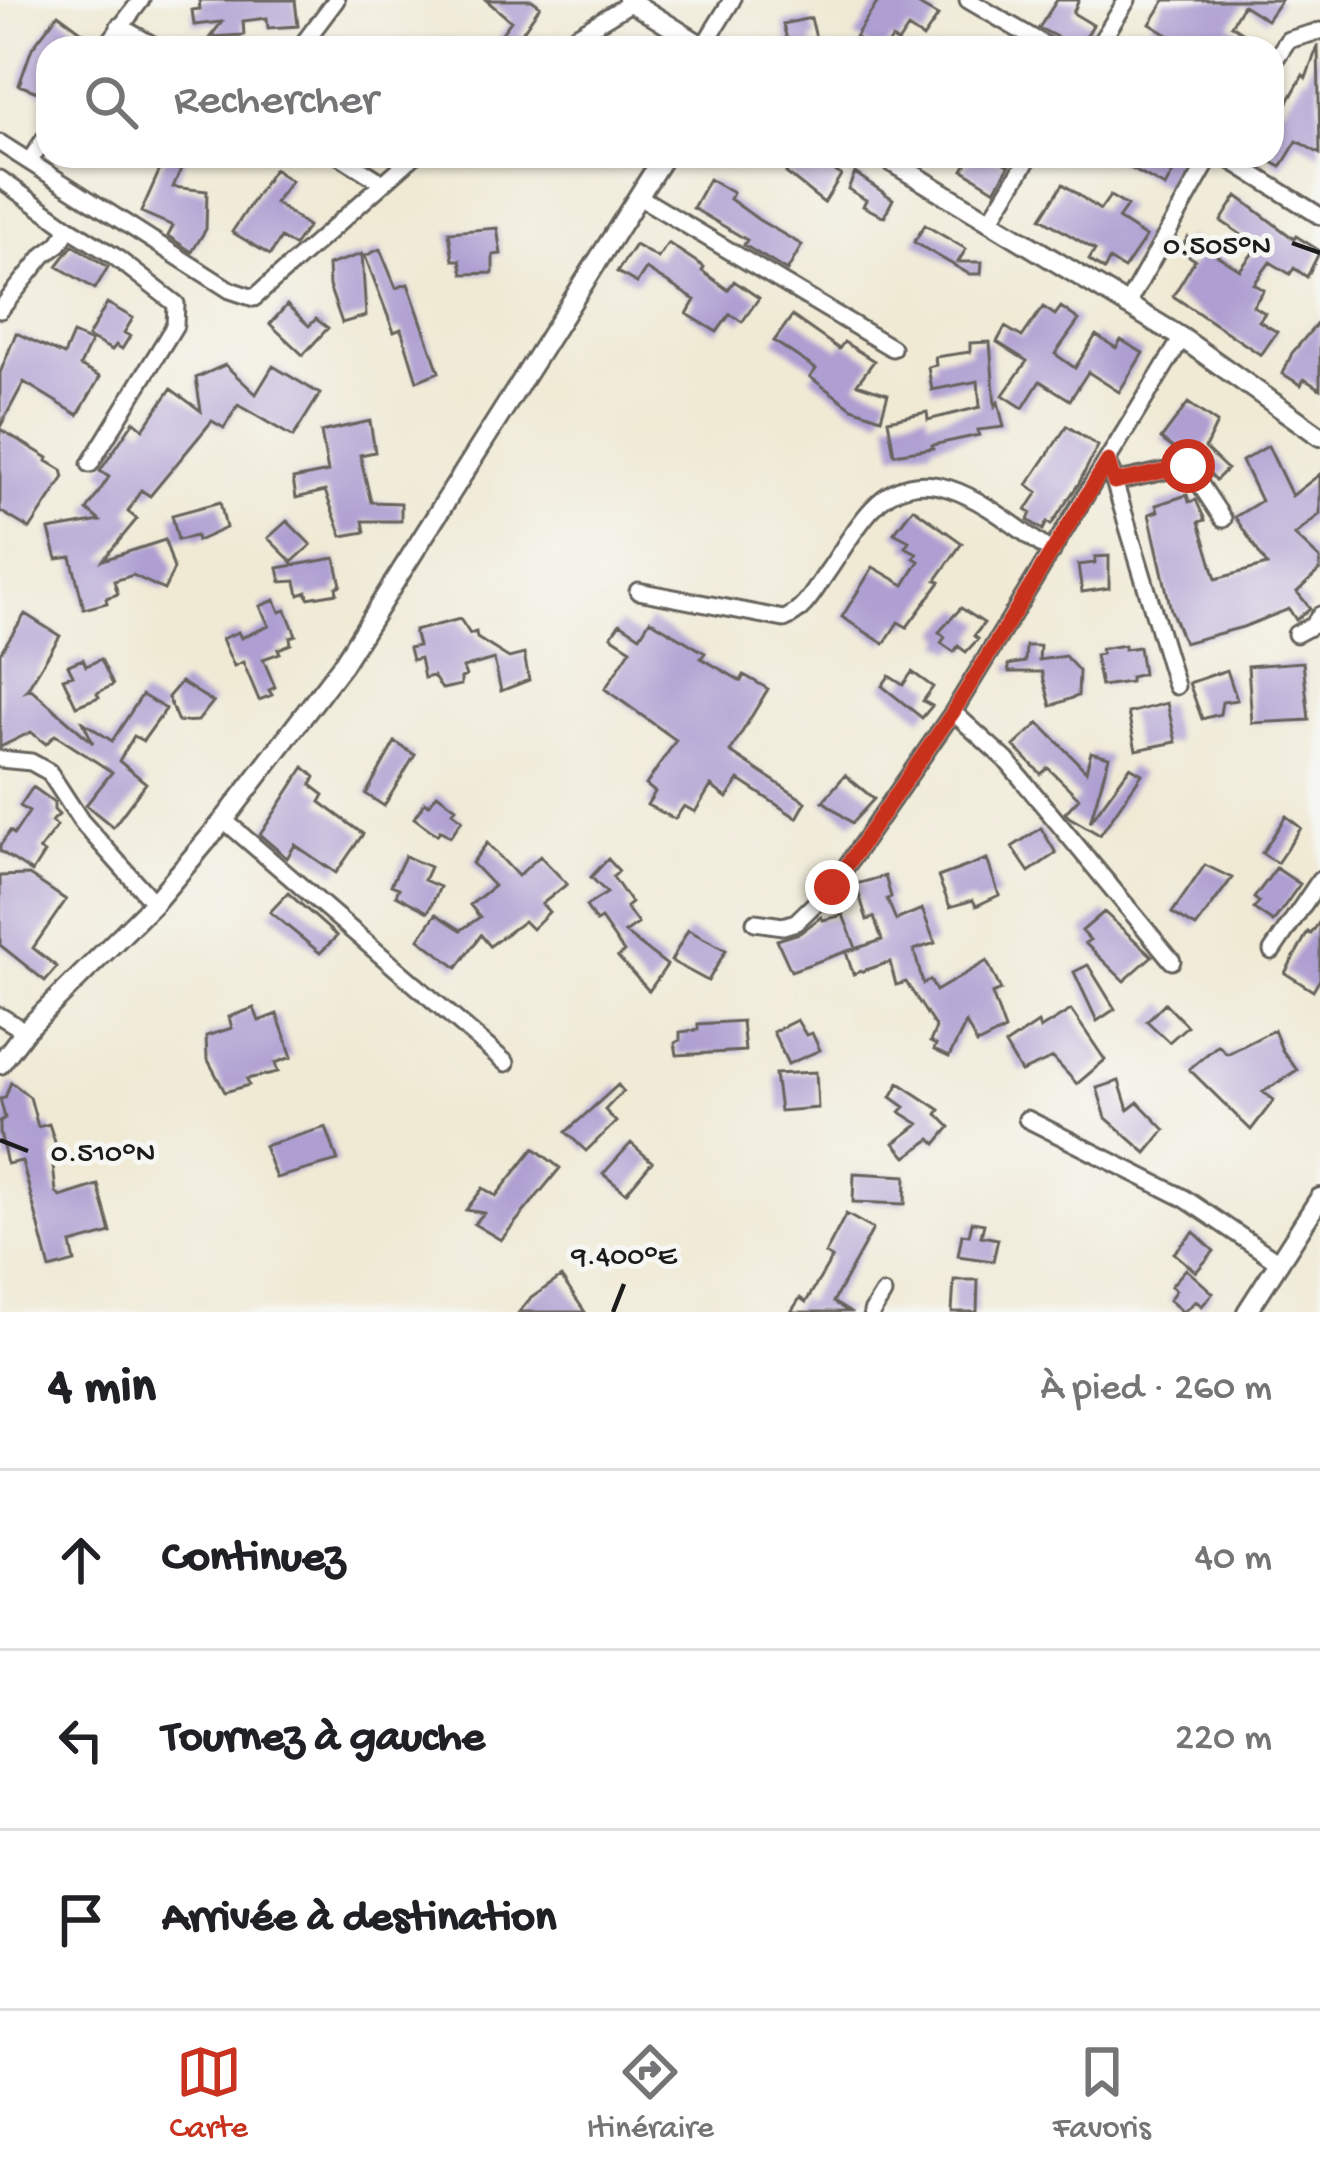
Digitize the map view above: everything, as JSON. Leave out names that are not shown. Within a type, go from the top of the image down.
[{"type":"street","points":[[113,36],[141,0]]},
{"type":"street","points":[[309,36],[336,0]]},
{"type":"street","points":[[711,36],[732,0]]},
{"type":"street","points":[[968,0],[1030,36]]},
{"type":"street","points":[[1104,36],[1127,0]]},
{"type":"street","points":[[575,36],[630,1],[686,36]]},
{"type":"street","points":[[119,26],[137,36]]},
{"type":"street","points":[[1284,46],[1288,40],[1320,31]]},
{"type":"street","points":[[0,143],[36,164]]},
{"type":"street","points":[[30,160],[36,151]]},
{"type":"street","points":[[42,168],[230,290],[254,298],[400,168]]},
{"type":"street","points":[[359,168],[382,183]]},
{"type":"street","points":[[0,1064],[25,1031],[154,903],[224,820],[342,664],[656,168]]},
{"type":"street","points":[[901,168],[1182,338],[1320,436]]},
{"type":"street","points":[[989,222],[1023,168]]},
{"type":"street","points":[[1126,306],[1204,168]]},
{"type":"street","points":[[1243,168],[1320,216]]},
{"type":"street","points":[[0,178],[176,304],[175,325],[90,464]]},
{"type":"street","points":[[638,196],[892,349]]},
{"type":"street","points":[[0,310],[69,228]]},
{"type":"street","points":[[755,922],[783,926],[796,922],[822,900],[953,712],[1182,338]]},
{"type":"street","points":[[1108,461],[1176,686]]},
{"type":"street","points":[[1114,482],[1188,466],[1222,519]]},
{"type":"street","points":[[638,591],[784,619],[804,606],[870,511],[901,486],[920,483],[958,490],[1052,552]]},
{"type":"street","points":[[1296,634],[1320,615]]},
{"type":"street","points":[[953,712],[1006,760],[1172,962]]},
{"type":"street","points":[[0,759],[31,762],[49,772],[81,820],[154,903]]},
{"type":"street","points":[[224,820],[506,1063]]},
{"type":"street","points":[[1272,951],[1320,880]]},
{"type":"street","points":[[0,1016],[25,1031]]},
{"type":"street","points":[[1027,1119],[1184,1198],[1280,1263]]},
{"type":"street","points":[[1247,1312],[1320,1198]]},
{"type":"street","points":[[872,1312],[883,1294]]},
{"type":"building","points":[[199,0],[295,0],[298,26],[268,28],[267,18],[243,21],[244,35],[211,36],[222,22],[194,25],[192,10],[200,9]]},
{"type":"building","points":[[486,0],[532,0],[540,6],[520,36],[500,36],[511,21]]},
{"type":"building","points":[[879,0],[919,0],[917,4],[938,16],[924,36],[908,28],[903,36],[856,36]]},
{"type":"building","points":[[1057,0],[1079,0],[1073,13],[1093,25],[1086,36],[1055,36],[1039,28]]},
{"type":"building","points":[[1165,0],[1281,0],[1267,20],[1243,5],[1231,25],[1247,36],[1170,36],[1150,24]]},
{"type":"building","points":[[58,14],[85,34],[84,36],[41,36]]},
{"type":"building","points":[[811,18],[816,36],[786,36],[783,24]]},
{"type":"building","points":[[36,43],[36,91],[19,85]]},
{"type":"building","points":[[1318,45],[1320,154],[1297,141],[1284,162],[1284,109],[1303,75],[1306,78]]},
{"type":"building","points":[[161,168],[182,168],[173,187],[207,191],[206,229],[192,252],[168,236],[173,226],[141,212]]},
{"type":"building","points":[[790,168],[830,168],[841,175],[824,203],[786,173]]},
{"type":"building","points":[[964,168],[1008,168],[995,190]]},
{"type":"building","points":[[1130,168],[1175,168],[1165,187]]},
{"type":"building","points":[[274,169],[291,181],[275,203],[308,226],[294,246],[281,238],[270,255],[232,232]]},
{"type":"building","points":[[855,173],[893,199],[884,217],[863,206],[866,200],[848,189]]},
{"type":"building","points":[[709,179],[733,193],[730,199],[759,220],[802,245],[787,271],[693,208]]},
{"type":"building","points":[[1063,184],[1100,210],[1110,196],[1127,206],[1118,219],[1146,237],[1124,269],[1109,260],[1104,270],[1089,260],[1095,250],[1041,218]]},
{"type":"building","points":[[1237,196],[1294,239],[1320,251],[1307,277],[1294,268],[1290,274],[1270,262],[1254,284],[1264,290],[1253,306],[1265,313],[1259,321],[1277,332],[1261,355],[1173,296],[1195,260],[1180,250],[1188,237],[1240,270],[1258,246],[1221,221]]},
{"type":"building","points":[[925,225],[966,249],[958,262],[982,262],[981,274],[969,274],[914,242]]},
{"type":"building","points":[[497,228],[501,254],[493,255],[493,273],[463,274],[460,260],[453,260],[449,232]]},
{"type":"building","points":[[668,243],[728,290],[734,281],[759,298],[742,322],[730,314],[717,332],[687,314],[695,300],[646,269],[637,283],[617,272],[635,245],[658,258]]},
{"type":"building","points":[[73,245],[108,267],[95,289],[57,266]]},
{"type":"building","points":[[380,249],[396,288],[408,284],[439,372],[417,381],[401,329],[394,332],[365,256]]},
{"type":"building","points":[[362,254],[366,316],[342,323],[329,286],[328,265]]},
{"type":"building","points":[[107,303],[133,318],[122,349],[116,345],[112,350],[88,337]]},
{"type":"building","points":[[287,305],[309,326],[316,319],[328,328],[303,355],[270,324]]},
{"type":"building","points":[[1043,307],[1055,315],[1061,307],[1079,320],[1055,354],[1075,368],[1096,335],[1116,348],[1121,340],[1143,353],[1119,392],[1088,372],[1070,400],[1040,381],[1023,408],[1003,395],[1027,361],[997,342],[1005,327],[1022,337]]},
{"type":"building","points":[[792,316],[839,349],[844,342],[874,361],[857,384],[888,394],[881,418],[852,408],[810,377],[816,369],[774,341]]},
{"type":"building","points":[[1320,320],[1320,389],[1283,374],[1292,353]]},
{"type":"building","points":[[16,333],[64,355],[73,334],[91,342],[80,366],[100,377],[78,415],[24,382],[0,427],[0,373]]},
{"type":"building","points":[[990,342],[995,406],[998,402],[1004,427],[894,454],[888,420],[927,412],[928,420],[980,407],[978,381],[932,390],[928,367],[936,365],[935,357],[970,352],[970,343]]},
{"type":"building","points":[[225,365],[256,394],[273,366],[320,394],[293,437],[238,405],[224,428],[212,421],[150,496],[141,490],[128,512],[137,519],[103,560],[165,540],[174,569],[164,590],[133,575],[114,581],[118,594],[106,598],[107,603],[84,609],[71,557],[57,559],[49,530],[100,521],[87,510],[109,477],[100,471],[134,421],[143,429],[171,389],[201,411],[196,378]]},
{"type":"building","points":[[1188,403],[1217,423],[1205,448],[1227,469],[1216,480],[1194,456],[1184,450],[1182,455],[1161,439]]},
{"type":"building","points":[[370,421],[375,452],[360,455],[371,502],[401,503],[401,521],[363,521],[365,532],[342,536],[325,491],[296,498],[293,479],[328,472],[321,432]]},
{"type":"building","points":[[1067,426],[1098,446],[1079,483],[1043,530],[1028,520],[1031,513],[1026,510],[1038,492],[1027,485]]},
{"type":"building","points":[[0,429],[62,470],[64,477],[30,529],[0,511]]},
{"type":"building","points":[[1268,446],[1292,496],[1320,474],[1320,514],[1295,535],[1320,559],[1320,570],[1297,592],[1310,608],[1296,620],[1289,609],[1184,643],[1171,610],[1149,514],[1158,511],[1156,505],[1187,495],[1189,502],[1196,500],[1205,520],[1199,522],[1216,579],[1267,565],[1235,517],[1261,501],[1242,461]]},
{"type":"building","points":[[220,502],[226,528],[197,541],[196,536],[178,540],[172,515]]},
{"type":"building","points":[[913,508],[962,543],[907,627],[898,622],[884,644],[842,617],[873,567],[904,585],[919,561],[914,558],[917,553],[905,547],[909,541],[894,533]]},
{"type":"building","points":[[287,521],[311,545],[292,562],[268,538]]},
{"type":"building","points":[[1109,556],[1109,588],[1082,592],[1078,565]]},
{"type":"building","points":[[335,558],[341,585],[337,593],[308,598],[307,592],[299,595],[296,581],[281,582],[278,568]]},
{"type":"building","points":[[275,600],[280,612],[286,610],[296,635],[290,637],[291,644],[278,649],[280,653],[263,659],[275,687],[269,690],[272,695],[259,700],[243,662],[234,666],[222,639],[238,632],[241,638],[269,626],[260,606]]},
{"type":"building","points":[[961,608],[984,623],[966,652],[958,646],[954,652],[941,643],[945,637],[939,632]]},
{"type":"building","points":[[25,614],[60,636],[26,691],[31,689],[93,743],[83,722],[112,741],[142,695],[166,709],[143,741],[134,736],[119,761],[146,783],[113,827],[86,805],[112,772],[55,735],[46,744],[31,732],[0,747],[0,653]]},
{"type":"building","points":[[460,619],[470,634],[476,632],[477,638],[509,658],[524,654],[529,680],[501,691],[494,659],[463,668],[466,676],[461,685],[442,689],[433,676],[424,678],[420,658],[412,660],[409,648],[418,646],[414,631]]},
{"type":"building","points":[[650,620],[705,653],[701,658],[741,681],[744,675],[768,689],[730,752],[806,802],[797,818],[739,780],[727,798],[711,786],[695,812],[684,806],[675,819],[647,805],[655,792],[646,785],[676,740],[605,689],[631,649],[611,636],[620,623],[640,636]]},
{"type":"building","points":[[1124,645],[1124,649],[1139,647],[1143,674],[1130,677],[1130,682],[1101,686],[1095,655],[1102,654],[1101,649]]},
{"type":"building","points":[[1026,646],[1040,646],[1039,660],[1065,656],[1079,671],[1078,696],[1051,706],[1042,672],[1009,672],[1008,665],[1025,662]]},
{"type":"building","points":[[83,659],[86,666],[101,659],[113,685],[76,706],[63,678],[73,675],[68,665]]},
{"type":"building","points":[[1303,662],[1309,720],[1252,723],[1248,666]]},
{"type":"building","points":[[1227,670],[1237,700],[1222,702],[1220,714],[1202,719],[1189,683]]},
{"type":"building","points":[[912,672],[933,687],[923,701],[932,706],[922,718],[882,686],[889,676],[903,685]]},
{"type":"building","points":[[181,682],[213,702],[198,721],[178,722],[168,697]]},
{"type":"building","points":[[1167,703],[1176,742],[1136,750],[1128,713]]},
{"type":"building","points":[[1039,723],[1086,771],[1091,752],[1109,757],[1090,822],[1130,767],[1142,774],[1100,835],[1065,813],[1079,798],[1048,768],[1041,774],[1014,746]]},
{"type":"building","points":[[395,742],[415,755],[384,806],[366,794]]},
{"type":"building","points":[[304,767],[315,777],[311,785],[324,795],[320,802],[363,834],[336,873],[295,845],[287,858],[260,835]]},
{"type":"building","points":[[845,775],[874,799],[852,823],[823,801]]},
{"type":"building","points":[[33,787],[54,802],[59,815],[51,822],[57,826],[39,850],[44,853],[32,872],[0,851],[0,846],[29,812],[20,806]]},
{"type":"building","points":[[437,794],[456,808],[452,812],[462,820],[450,837],[440,830],[437,835],[414,818]]},
{"type":"building","points":[[1286,816],[1301,828],[1277,863],[1262,853]]},
{"type":"building","points":[[1041,828],[1056,853],[1029,872],[1012,847]]},
{"type":"building","points":[[487,843],[518,876],[540,856],[567,884],[542,904],[549,912],[532,929],[524,921],[490,946],[481,935],[457,968],[419,939],[436,914],[461,930],[480,917],[470,905],[494,886],[472,863]]},
{"type":"building","points":[[405,856],[430,867],[424,880],[440,887],[428,912],[396,895],[399,888],[391,885]]},
{"type":"building","points":[[608,859],[619,871],[613,877],[631,903],[626,907],[638,924],[625,933],[667,965],[649,991],[618,957],[624,952],[586,906],[607,893],[591,877]]},
{"type":"building","points":[[987,859],[999,895],[976,906],[973,900],[950,907],[938,877]]},
{"type":"building","points":[[1205,865],[1232,878],[1196,927],[1172,913]]},
{"type":"building","points":[[1276,868],[1300,884],[1273,922],[1254,909],[1259,902],[1254,898]]},
{"type":"building","points":[[29,875],[66,900],[33,948],[57,967],[45,981],[0,945],[0,876]]},
{"type":"building","points":[[885,876],[891,897],[887,899],[896,920],[922,909],[935,943],[914,950],[923,984],[930,980],[936,991],[987,961],[1001,990],[992,994],[1005,1030],[977,1044],[966,1023],[949,1057],[934,1050],[936,1045],[930,1042],[936,1028],[906,982],[896,985],[890,962],[853,974],[846,952],[882,940],[874,917],[867,920],[856,884]]},
{"type":"building","points":[[288,893],[337,936],[320,953],[270,912]]},
{"type":"building","points":[[1104,912],[1152,956],[1124,981],[1085,943],[1090,940],[1082,931]]},
{"type":"building","points":[[843,915],[856,948],[791,971],[777,940],[800,933],[821,917]]},
{"type":"building","points":[[1320,921],[1320,979],[1313,991],[1285,973],[1308,932]]},
{"type":"building","points":[[688,930],[726,950],[708,981],[671,961]]},
{"type":"building","points":[[1088,965],[1115,1009],[1097,1021],[1074,972]]},
{"type":"building","points":[[1165,1003],[1187,1026],[1169,1042],[1147,1021]]},
{"type":"building","points":[[254,1008],[259,1021],[277,1014],[292,1057],[275,1063],[278,1072],[247,1079],[249,1085],[225,1092],[207,1058],[206,1036],[232,1028],[229,1017]]},
{"type":"building","points":[[1071,1010],[1105,1060],[1077,1084],[1053,1058],[1021,1072],[1005,1045],[1038,1023],[1040,1029]]},
{"type":"building","points":[[797,1020],[806,1035],[812,1033],[820,1050],[788,1064],[773,1032]]},
{"type":"building","points":[[742,1021],[745,1051],[677,1055],[680,1032],[698,1030],[698,1024]]},
{"type":"building","points":[[1274,1030],[1297,1070],[1263,1092],[1274,1100],[1251,1130],[1189,1069],[1218,1045],[1227,1054]]},
{"type":"building","points":[[816,1072],[818,1108],[780,1111],[775,1074]]},
{"type":"building","points":[[1119,1081],[1128,1110],[1138,1102],[1165,1130],[1146,1153],[1106,1118],[1097,1088]]},
{"type":"building","points":[[11,1082],[30,1097],[38,1127],[49,1124],[56,1145],[51,1148],[60,1197],[98,1185],[111,1233],[71,1244],[75,1262],[50,1269],[22,1161],[7,1164],[0,1099],[5,1098]]},
{"type":"building","points":[[899,1083],[940,1110],[937,1114],[950,1127],[936,1144],[931,1139],[906,1157],[894,1143],[919,1124],[900,1112],[905,1107],[891,1097]]},
{"type":"building","points":[[618,1085],[623,1091],[605,1110],[616,1122],[586,1151],[566,1132]]},
{"type":"building","points":[[326,1127],[338,1161],[276,1178],[264,1146]]},
{"type":"building","points":[[631,1143],[652,1162],[626,1193],[603,1174]]},
{"type":"building","points":[[534,1148],[560,1168],[501,1240],[474,1224],[484,1213],[466,1210],[483,1188],[496,1196]]},
{"type":"building","points":[[854,1173],[906,1176],[905,1204],[853,1202]]},
{"type":"building","points":[[846,1214],[873,1229],[833,1302],[849,1312],[791,1312],[800,1298],[806,1302],[832,1258],[825,1254]]},
{"type":"building","points":[[972,1222],[984,1224],[981,1236],[998,1239],[993,1261],[958,1256],[962,1234],[969,1235]]},
{"type":"building","points":[[1194,1232],[1214,1251],[1196,1272],[1174,1253]]},
{"type":"building","points":[[1186,1269],[1213,1293],[1202,1306],[1196,1301],[1183,1312],[1169,1300],[1176,1290],[1171,1286]]},
{"type":"building","points":[[561,1277],[585,1312],[519,1312],[531,1298]]},
{"type":"building","points":[[954,1280],[978,1280],[977,1312],[952,1312]]},
{"type":"route","points":[[832,887],[953,712],[1108,461],[1114,482],[1188,466]]}]
